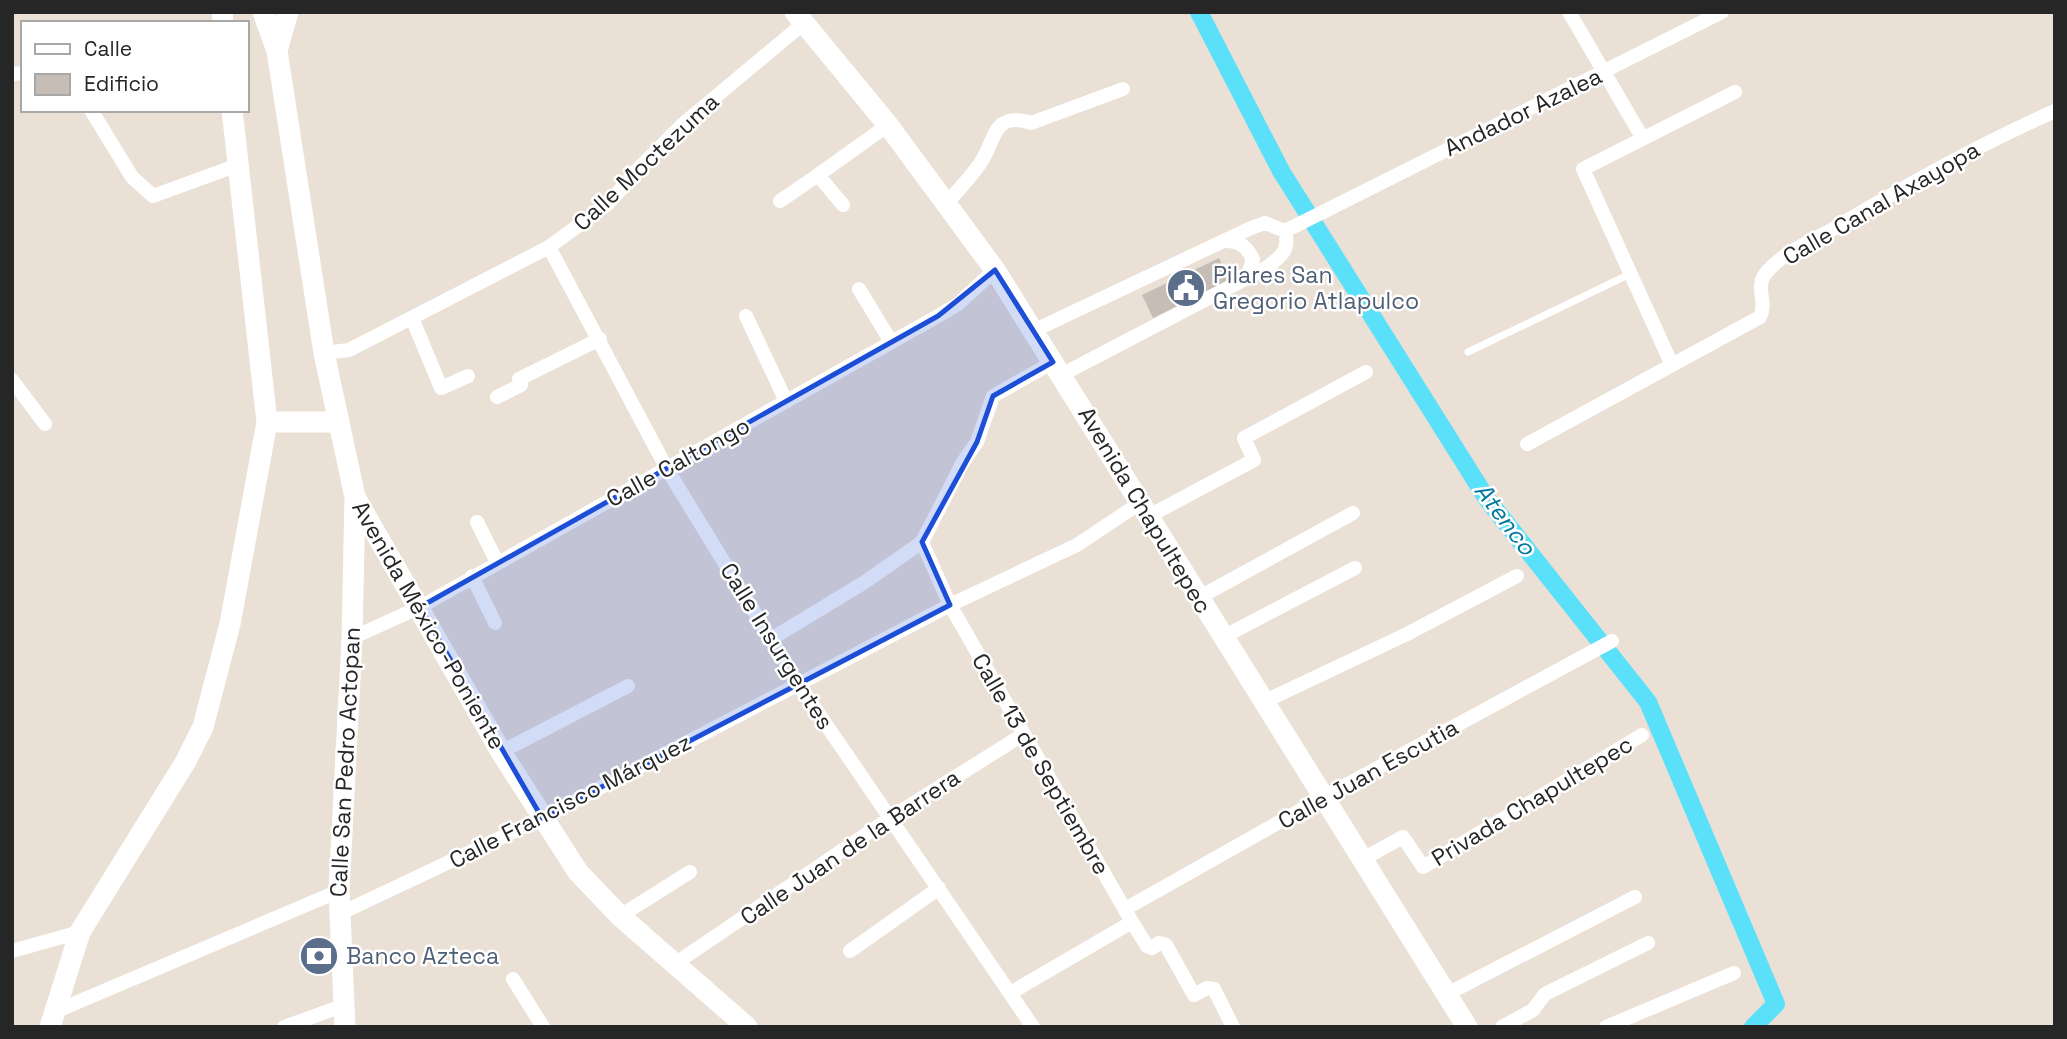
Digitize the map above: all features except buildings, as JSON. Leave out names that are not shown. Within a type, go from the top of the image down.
[{"type":"main road","name":"Avenida México-Poniente","points":[[263,12],[277,51],[324,353],[355,497],[501,752],[578,872],[620,916],[677,963],[747,1027]]},
{"type":"main road","name":"Avenida México-Poniente","points":[[277,51],[289,19],[288,12]]},
{"type":"main road","name":"Avenida Chapultepec","points":[[799,17],[888,125],[995,270],[1467,1027]]},
{"type":"main road","points":[[51,1020],[80,932],[186,761],[203,727],[230,624],[267,422],[232,112]]},
{"type":"main road","points":[[267,422],[337,422]]},
{"type":"main road","name":"Calle San Pedro Actopan","points":[[345,1016],[339,891],[352,638],[355,497]]},
{"type":"street","points":[[1569,12],[1642,137]]},
{"type":"street","name":"Andador Azalea","points":[[1284,231],[1723,12]]},
{"type":"street","name":"Calle Moctezuma","points":[[324,353],[349,350],[549,247],[609,203],[636,171],[683,124],[799,17]]},
{"type":"street","points":[[947,203],[981,163],[992,135],[1004,122],[1017,118],[1031,123],[1123,89]]},
{"type":"street","points":[[1672,365],[1583,169],[1735,92]]},
{"type":"street","name":"Calle Canal Axayopa","points":[[1527,444],[1760,317],[1764,310],[1760,284],[1764,274],[1792,251],[2005,133],[2055,111]]},
{"type":"street","points":[[92,112],[132,177],[153,196],[238,165]]},
{"type":"street","points":[[780,201],[888,125]]},
{"type":"street","points":[[818,175],[842,205]]},
{"type":"street","points":[[771,639],[865,582],[922,542],[963,462],[977,442],[993,396],[1058,368],[1266,268],[1285,252],[1288,244],[1284,231],[1265,223],[1033,331]]},
{"type":"street","points":[[1224,241],[1238,241],[1248,249],[1253,259],[1247,278]]},
{"type":"street","name":"Calle Insurgentes","points":[[549,247],[667,468],[799,685],[1012,992],[1033,1027]]},
{"type":"street","name":"Calle Caltongo","points":[[352,638],[420,607],[958,304],[995,270]]},
{"type":"street","points":[[859,289],[890,340]]},
{"type":"street","points":[[746,316],[786,401]]},
{"type":"street","points":[[412,318],[440,388],[468,376]]},
{"type":"street","points":[[497,397],[521,385],[519,379],[600,339]]},
{"type":"street","points":[[799,685],[1145,509],[1254,460],[1244,438],[1366,372]]},
{"type":"street","points":[[12,380],[45,424]]},
{"type":"street","points":[[1198,598],[1353,513]]},
{"type":"street","points":[[477,522],[497,562]]},
{"type":"street","name":"Calle 13 de Septiembre","points":[[922,542],[950,606],[1149,948],[1159,943],[1166,945],[1194,995],[1207,988],[1214,989],[1233,1027]]},
{"type":"street","points":[[1223,637],[1355,568]]},
{"type":"street","points":[[472,576],[495,623]]},
{"type":"street","points":[[1263,702],[1405,635],[1517,576]]},
{"type":"street","name":"Calle Juan Escutia","points":[[1129,916],[1322,797],[1612,641]]},
{"type":"street","name":"Calle Francisco Márquez","points":[[339,914],[542,818],[799,685]]},
{"type":"street","points":[[501,752],[628,686]]},
{"type":"street","name":"Calle Juan de la Barrera","points":[[677,963],[890,818],[1024,734]]},
{"type":"street","name":"Privada Chapultepec","points":[[1361,860],[1398,837],[1403,837],[1423,866],[1642,735]]},
{"type":"street","points":[[620,916],[690,872]]},
{"type":"street","points":[[850,951],[939,888]]},
{"type":"street","points":[[51,1020],[339,891]]},
{"type":"street","points":[[1446,995],[1635,897]]},
{"type":"street","points":[[1012,992],[1129,916]]},
{"type":"street","points":[[12,951],[80,932]]},
{"type":"street","points":[[1502,1027],[1533,1010],[1545,994],[1648,943]]},
{"type":"street","points":[[1606,1027],[1734,973]]},
{"type":"street","points":[[513,979],[543,1027]]},
{"type":"street","points":[[284,1027],[345,1016]]},
{"type":"lane","points":[[1468,352],[1630,274]]},
{"type":"highlighted area","points":[[995,270],[1053,362],[993,396],[977,442],[922,542],[950,605],[542,818],[420,607],[938,316]]},
{"type":"waterway","name":"Atenco","points":[[1199,12],[1281,171],[1487,499],[1648,702],[1776,1004],[1753,1027]]},
{"type":"place","name":"Pilares San Gregorio Atlapulco","points":[[1186,288]]},
{"type":"place","name":"Banco Azteca","points":[[319,956]]}]
